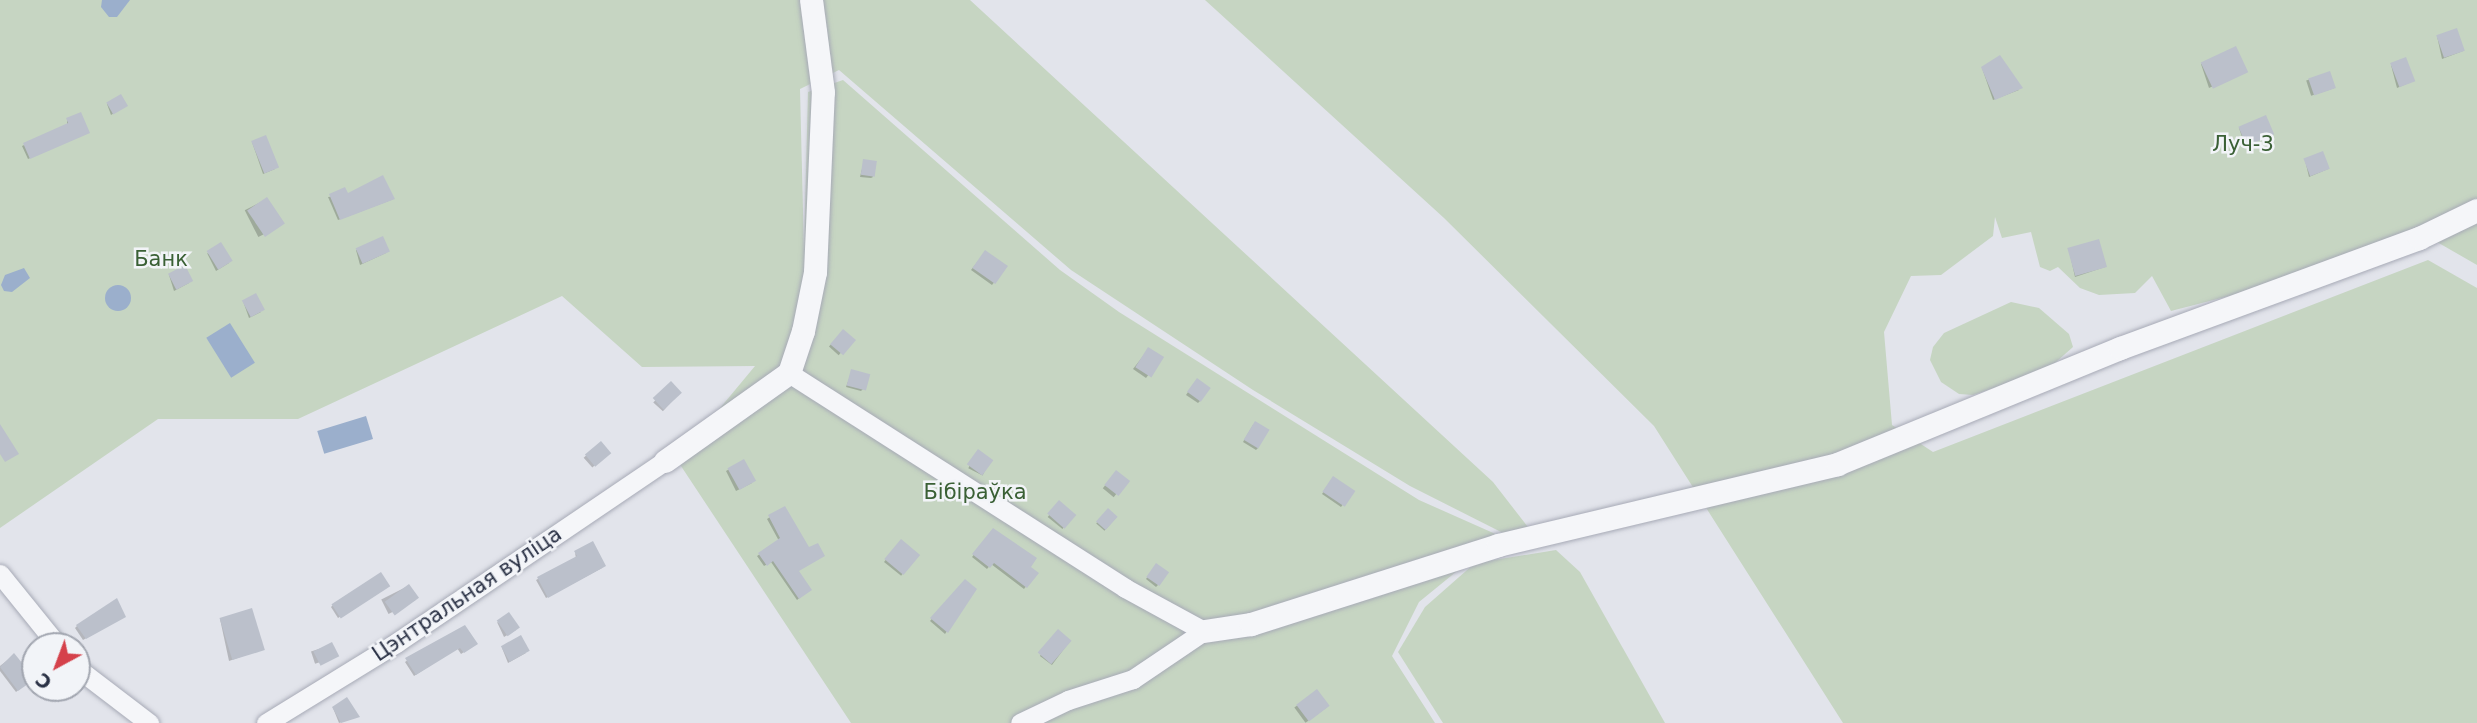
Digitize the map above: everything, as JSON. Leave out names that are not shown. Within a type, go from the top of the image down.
[{"type":"street","points":[[665,461],[789,373],[815,272],[823,92],[811,0]]},
{"type":"street","points":[[1020,723],[1133,679],[1204,631],[1251,624],[1498,545],[1837,464],[2120,348],[2419,238],[2477,210]]},
{"type":"street","points":[[789,373],[1113,581],[1204,631]]},
{"type":"street","name":"Цэнтральная вуліца","points":[[266,723],[396,643],[665,461]]},
{"type":"street","points":[[0,574],[47,632]]},
{"type":"street","points":[[91,679],[149,723]]},
{"type":"green space","points":[[0,0],[970,0],[1493,482],[1531,531],[1505,534],[1410,486],[1253,390],[1071,270],[839,70],[800,89],[804,252],[808,92],[843,80],[1060,270],[1119,312],[1419,500],[1500,536],[1419,602],[1392,656],[1435,723],[851,723],[677,460],[755,366],[642,367],[562,296],[298,419],[158,419],[0,528]]},
{"type":"green space","name":"Луч-3","points":[[1205,0],[2477,0],[2477,265],[2437,242],[2171,311],[2152,276],[2135,293],[2099,295],[2080,288],[2058,267],[2050,271],[2040,267],[2031,232],[2002,238],[1995,217],[1993,236],[1941,275],[1911,276],[1884,332],[1892,425],[1933,452],[2428,260],[2477,288],[2477,723],[1843,723],[1654,426],[1444,218]]},
{"type":"green space","points":[[2011,302],[2039,308],[2069,334],[2073,347],[2047,370],[1973,395],[1959,394],[1941,382],[1930,360],[1933,347],[1944,333]]},
{"type":"green space","points":[[1556,550],[1580,572],[1665,723],[1443,723],[1398,652],[1425,607],[1475,563]]},
{"type":"water","points":[[102,0],[130,0],[117,17],[109,17],[101,7]]},
{"type":"water","points":[[24,268],[30,278],[12,292],[4,291],[1,285],[5,275]]},
{"type":"water","points":[[118,285],[127,289],[131,298],[127,307],[118,311],[109,307],[105,298],[109,289]]},
{"type":"water","points":[[230,323],[255,363],[231,378],[206,338]]},
{"type":"water","points":[[366,416],[373,439],[324,454],[317,431]]},
{"type":"building","points":[[2457,28],[2465,51],[2444,58],[2436,35]]},
{"type":"building","points":[[2236,46],[2248,72],[2213,89],[2201,62]]},
{"type":"building","points":[[2000,55],[2023,88],[1995,100],[1981,67]]},
{"type":"building","points":[[2406,57],[2415,81],[2399,87],[2390,63]]},
{"type":"building","points":[[2330,71],[2336,88],[2314,96],[2308,78]]},
{"type":"building","points":[[121,94],[128,106],[113,115],[106,102]]},
{"type":"building","points":[[81,112],[90,133],[30,159],[23,143],[68,123],[66,118]]},
{"type":"building","points":[[2266,115],[2274,134],[2247,146],[2238,127]]},
{"type":"building","points":[[266,135],[279,167],[264,173],[251,141]]},
{"type":"building","points":[[2323,151],[2330,169],[2310,176],[2303,159]]},
{"type":"building","points":[[863,159],[877,161],[875,177],[861,175]]},
{"type":"building","points":[[383,175],[395,199],[340,220],[329,194],[345,187],[348,193]]},
{"type":"building","points":[[267,197],[285,224],[265,237],[247,210]]},
{"type":"building","points":[[383,236],[390,252],[363,264],[356,248]]},
{"type":"building","points":[[2099,239],[2107,267],[2075,276],[2067,248]]},
{"type":"building","points":[[221,242],[233,261],[218,270],[207,251]]},
{"type":"building","points":[[985,250],[1008,266],[995,284],[972,268]]},
{"type":"building","points":[[185,265],[193,281],[176,290],[168,274]]},
{"type":"building","points":[[256,293],[265,310],[251,317],[242,301]]},
{"type":"building","points":[[843,329],[856,340],[843,355],[830,344]]},
{"type":"building","points":[[1148,347],[1164,357],[1151,377],[1135,367]]},
{"type":"building","points":[[851,369],[870,374],[866,391],[847,385]]},
{"type":"building","points":[[1197,378],[1211,388],[1201,402],[1187,392]]},
{"type":"building","points":[[671,381],[682,393],[664,410],[653,398]]},
{"type":"building","points":[[1255,421],[1270,430],[1258,449],[1244,440]]},
{"type":"building","points":[[0,424],[19,454],[5,462],[0,454]]},
{"type":"building","points":[[601,441],[611,453],[595,467],[585,454]]},
{"type":"building","points":[[978,449],[993,460],[982,476],[967,464]]},
{"type":"building","points":[[744,459],[756,481],[740,490],[727,468]]},
{"type":"building","points":[[1116,470],[1130,481],[1118,496],[1104,485]]},
{"type":"building","points":[[1333,476],[1355,491],[1345,507],[1322,492]]},
{"type":"building","points":[[1059,500],[1076,515],[1065,529],[1047,514]]},
{"type":"building","points":[[785,506],[809,547],[818,543],[825,556],[799,571],[812,590],[799,599],[773,561],[767,566],[758,553],[780,538],[768,515]]},
{"type":"building","points":[[1108,508],[1118,517],[1106,530],[1096,521]]},
{"type":"building","points":[[993,528],[1037,558],[1031,567],[1039,573],[1027,588],[994,563],[990,568],[972,554]]},
{"type":"building","points":[[901,539],[920,555],[903,575],[884,559]]},
{"type":"building","points":[[593,541],[606,566],[548,598],[537,577],[577,556],[574,551]]},
{"type":"building","points":[[1156,563],[1169,572],[1159,586],[1146,577]]},
{"type":"building","points":[[381,572],[390,586],[341,618],[332,604]]},
{"type":"building","points":[[965,579],[977,589],[948,633],[930,618]]},
{"type":"building","points":[[409,584],[419,598],[395,615],[385,602]]},
{"type":"building","points":[[117,598],[126,617],[91,636],[91,632],[81,632],[76,625]]},
{"type":"building","points":[[252,608],[265,650],[232,660],[219,618]]},
{"type":"building","points":[[509,612],[520,628],[508,636],[497,621]]},
{"type":"building","points":[[465,625],[478,644],[464,653],[460,648],[416,675],[405,658]]},
{"type":"building","points":[[1058,629],[1072,641],[1051,664],[1038,652]]},
{"type":"building","points":[[521,635],[530,651],[510,662],[501,646]]},
{"type":"building","points":[[332,642],[339,656],[321,666],[313,652]]},
{"type":"building","points":[[14,653],[21,662],[21,689],[18,691],[0,667]]},
{"type":"building","points":[[1317,689],[1330,706],[1309,721],[1296,705]]},
{"type":"building","points":[[347,697],[360,717],[341,723],[332,707]]},
{"type":"park label","name":"Банк","points":[[161,259]]},
{"type":"park label","name":"Бібіраўка","points":[[975,492]]}]
